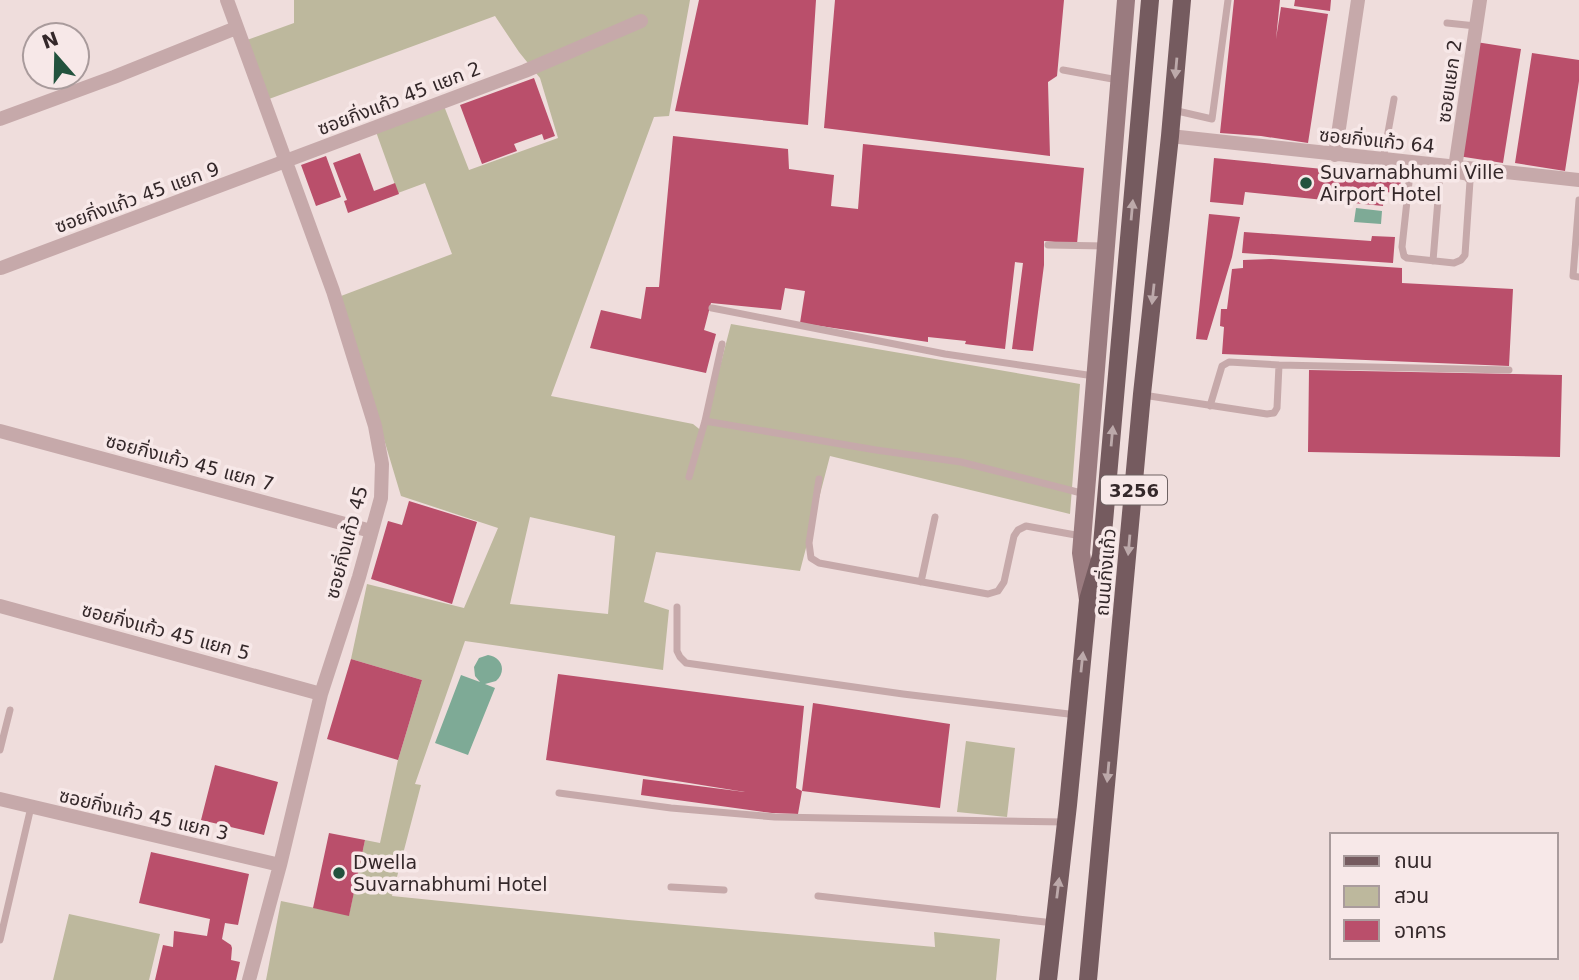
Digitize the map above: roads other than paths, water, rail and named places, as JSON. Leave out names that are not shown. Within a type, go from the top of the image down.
[{"type":"main road","name":"ถนนกิ่งแก้ว","points":[[1088,600],[1081,553],[1082,537],[1126,0]]},
{"type":"main road","name":"ถนนกิ่งแก้ว","points":[[1048,980],[1088,600],[1101,555],[1150,0]]},
{"type":"main road","name":"ถนนกิ่งแก้ว","points":[[1088,980],[1142,394],[1182,0]]},
{"type":"street","name":"ซอยกิ่งแก้ว 45","points":[[227,0],[333,291],[375,426],[383,464],[381,498],[321,694],[249,980]]},
{"type":"street","points":[[1335,155],[1358,0]]},
{"type":"street","name":"ซอยแยก 2","points":[[1455,167],[1480,0]]},
{"type":"street","name":"ซอยกิ่งแก้ว 45 แยก 2","points":[[287,162],[525,71],[640,21]]},
{"type":"street","points":[[0,119],[236,28]]},
{"type":"street","name":"ซอยกิ่งแก้ว 64","points":[[1170,136],[1383,160],[1410,168],[1455,167],[1579,180]]},
{"type":"street","name":"ซอยกิ่งแก้ว 45 แยก 9","points":[[1,268],[287,162]]},
{"type":"street","name":"ซอยกิ่งแก้ว 45 แยก 7","points":[[0,431],[370,531]]},
{"type":"street","name":"ซอยกิ่งแก้ว 45 แยก 5","points":[[0,606],[321,694]]},
{"type":"street","name":"ซอยกิ่งแก้ว 45 แยก 3","points":[[0,799],[280,865]]},
{"type":"lane","points":[[1172,110],[1212,119],[1228,0]]},
{"type":"lane","points":[[1447,23],[1476,26]]},
{"type":"lane","points":[[1063,70],[1119,80]]},
{"type":"lane","points":[[1383,160],[1394,99]]},
{"type":"lane","points":[[1410,168],[1440,175],[1466,177],[1470,181],[1465,255],[1461,260],[1433,261],[1404,256],[1402,247],[1410,168]]},
{"type":"lane","points":[[1433,261],[1440,175]]},
{"type":"lane","points":[[1579,200],[1573,276],[1579,277]]},
{"type":"lane","points":[[1048,245],[1107,246]]},
{"type":"lane","points":[[712,308],[945,355],[1095,376]]},
{"type":"lane","points":[[690,477],[722,344]]},
{"type":"lane","points":[[1210,406],[1222,366],[1229,362],[1509,370]]},
{"type":"lane","points":[[1142,394],[1210,406],[1273,413],[1278,408],[1279,365]]},
{"type":"lane","points":[[705,421],[961,462],[1085,495]]},
{"type":"lane","points":[[819,479],[809,543],[811,558],[819,563],[988,594],[998,592],[1004,582],[1014,536],[1018,530],[1026,526],[1082,537]]},
{"type":"lane","points":[[921,582],[935,517]]},
{"type":"lane","points":[[677,607],[677,651],[686,663],[903,694],[1077,715]]},
{"type":"lane","points":[[0,750],[10,710]]},
{"type":"lane","points":[[559,793],[671,808],[775,817],[1066,822]]},
{"type":"lane","points":[[0,940],[31,807]]},
{"type":"lane","points":[[671,887],[724,890]]},
{"type":"lane","points":[[818,896],[1054,923]]},
{"type":"place","name":"Suvarnabhumi Ville Airport Hotel","points":[[1306,183]]},
{"type":"place","name":"Dwella Suvarnabhumi Hotel","points":[[339,873]]}]
